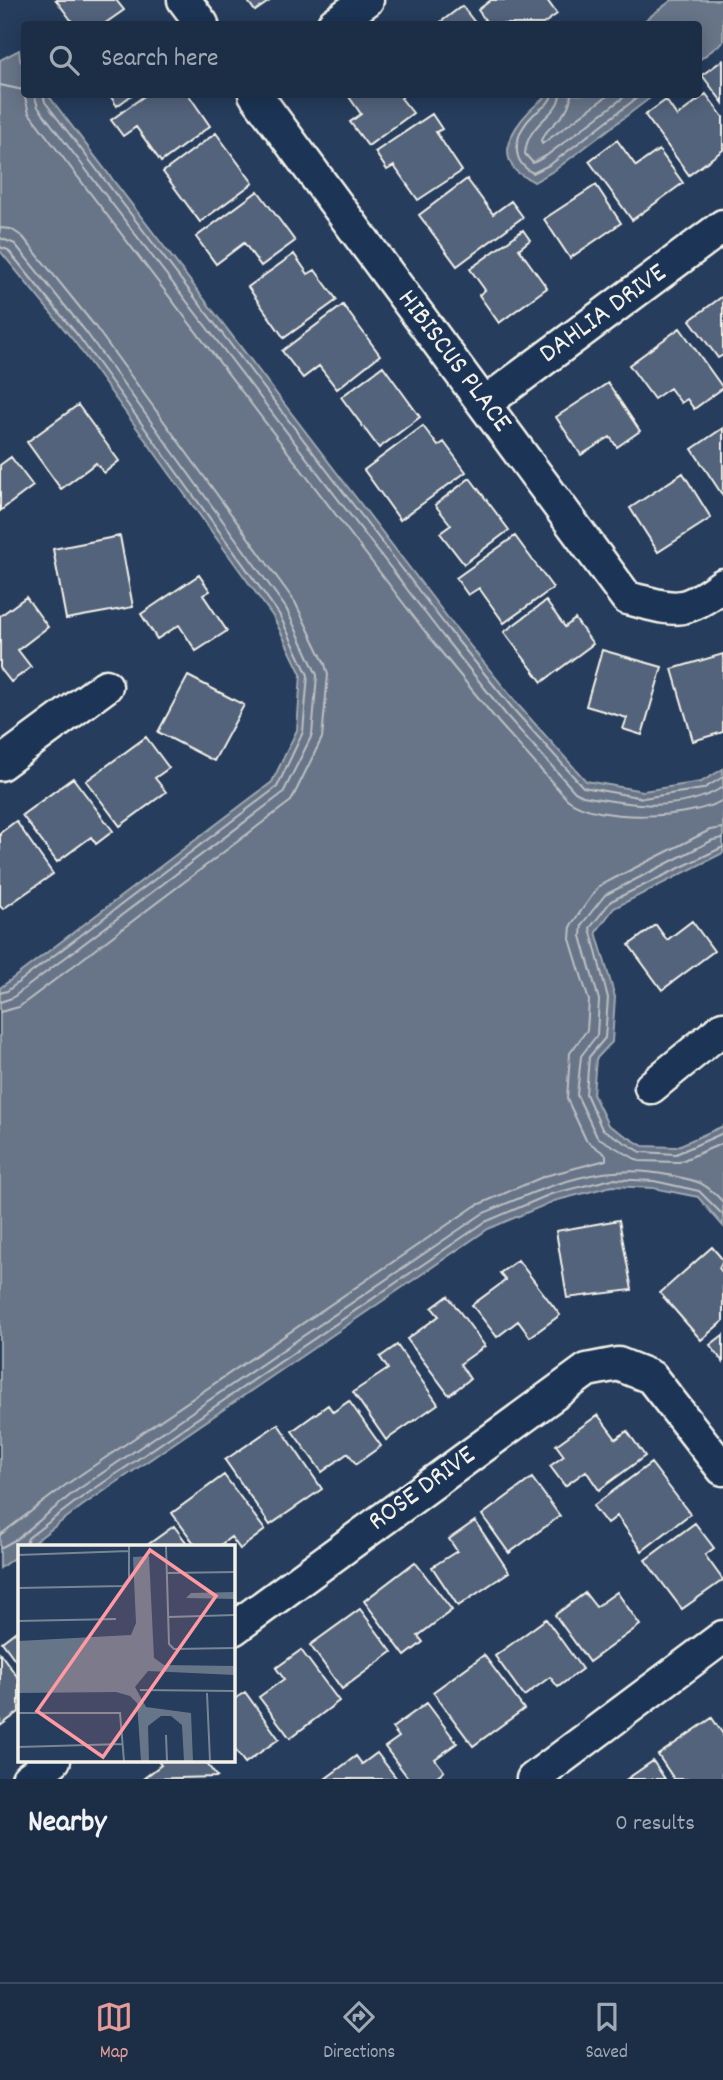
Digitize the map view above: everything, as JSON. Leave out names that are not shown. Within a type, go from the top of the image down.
[{"type":"street","points":[[184,0],[200,21]]},
{"type":"street","points":[[338,21],[368,0]]},
{"type":"street","name":"HIBISCUS PLACE","points":[[258,98],[626,598],[665,608],[691,607],[723,584]]},
{"type":"street","name":"DAHLIA DRIVE","points":[[485,403],[723,226]]},
{"type":"street","points":[[0,764],[106,686]]},
{"type":"street","points":[[651,1087],[723,1028]]},
{"type":"street","name":"ROSE DRIVE","points":[[234,1628],[587,1370],[618,1364],[651,1377],[723,1469]]},
{"type":"street","points":[[533,1779],[723,1637]]},
{"type":"street","points":[[28,1779],[51,1762]]},
{"type":"water","points":[[672,0],[723,0],[723,42],[702,58],[702,21],[644,21]]},
{"type":"water","points":[[19,50],[21,98],[50,98],[454,626],[519,706],[586,781],[643,791],[701,782],[723,769],[723,853],[614,908],[596,932],[615,997],[612,1042],[596,1059],[593,1094],[608,1125],[643,1146],[676,1147],[723,1126],[723,1226],[698,1197],[653,1188],[612,1186],[554,1201],[488,1229],[82,1506],[30,1545],[18,1545],[18,1555],[0,1568],[0,988],[272,782],[297,730],[301,674],[274,618],[74,341],[0,251],[0,60]]},
{"type":"water","points":[[545,98],[650,98],[555,170],[534,182],[515,170],[509,160],[508,149],[516,128]]},
{"type":"building","points":[[56,0],[116,0],[124,10],[108,21],[72,21]]},
{"type":"building","points":[[247,0],[271,0],[255,11]]},
{"type":"building","points":[[491,0],[547,0],[557,14],[547,21],[486,21],[478,10]]},
{"type":"building","points":[[462,6],[474,21],[442,21]]},
{"type":"building","points":[[723,60],[723,103],[702,75]]},
{"type":"building","points":[[706,94],[723,117],[723,150],[689,175],[645,115],[666,100],[677,116]]},
{"type":"building","points":[[112,98],[128,98],[117,106]]},
{"type":"building","points":[[141,98],[191,98],[210,126],[161,162],[136,127],[123,136],[111,120]]},
{"type":"building","points":[[350,98],[401,98],[413,113],[368,146],[350,122],[361,114]]},
{"type":"building","points":[[432,114],[442,129],[436,132],[462,171],[418,200],[394,166],[387,170],[375,152]]},
{"type":"building","points":[[216,133],[253,183],[200,222],[163,172]]},
{"type":"building","points":[[617,140],[636,166],[659,150],[683,183],[632,220],[589,161]]},
{"type":"building","points":[[467,179],[493,214],[511,201],[523,217],[457,266],[419,215]]},
{"type":"building","points":[[596,185],[621,223],[570,258],[544,219]]},
{"type":"building","points":[[258,191],[295,241],[261,266],[244,243],[216,264],[196,237]]},
{"type":"building","points":[[523,230],[530,240],[519,249],[547,288],[499,323],[479,295],[485,290],[470,269]]},
{"type":"building","points":[[294,254],[308,274],[315,270],[337,300],[284,338],[248,287]]},
{"type":"building","points":[[723,296],[723,355],[718,358],[690,320]]},
{"type":"building","points":[[343,305],[380,355],[337,389],[319,366],[303,378],[282,351]]},
{"type":"building","points":[[680,328],[723,388],[694,409],[687,399],[681,403],[670,388],[654,399],[629,365]]},
{"type":"building","points":[[383,366],[420,417],[379,448],[341,397]]},
{"type":"building","points":[[608,383],[640,431],[617,447],[610,437],[581,455],[556,417]]},
{"type":"building","points":[[78,405],[119,461],[104,473],[96,463],[61,489],[27,442]]},
{"type":"building","points":[[423,426],[438,446],[444,442],[466,472],[400,520],[364,470]]},
{"type":"building","points":[[723,428],[723,496],[692,449]]},
{"type":"building","points":[[11,457],[33,486],[0,511],[0,465]]},
{"type":"building","points":[[683,473],[711,518],[658,552],[630,508]]},
{"type":"building","points":[[470,478],[509,530],[464,564],[440,533],[451,525],[435,505]]},
{"type":"building","points":[[120,536],[133,607],[66,619],[53,549]]},
{"type":"building","points":[[515,536],[553,588],[504,623],[479,588],[468,595],[456,578]]},
{"type":"building","points":[[199,575],[210,591],[203,595],[227,631],[196,651],[179,625],[157,639],[141,614]]},
{"type":"building","points":[[26,597],[48,627],[18,650],[31,667],[11,682],[0,668],[0,616]]},
{"type":"building","points":[[546,601],[565,627],[575,619],[593,644],[542,682],[504,632]]},
{"type":"building","points":[[602,650],[662,667],[642,735],[623,729],[627,718],[586,706]]},
{"type":"building","points":[[723,654],[723,732],[693,741],[672,669]]},
{"type":"building","points":[[188,676],[244,705],[214,761],[158,732]]},
{"type":"building","points":[[146,737],[169,768],[155,778],[166,792],[120,826],[86,781]]},
{"type":"building","points":[[73,778],[113,831],[96,844],[91,837],[57,862],[22,815]]},
{"type":"building","points":[[16,821],[53,874],[3,909],[0,906],[0,833]]},
{"type":"building","points":[[692,921],[714,951],[662,990],[629,945],[656,925],[667,940]]},
{"type":"building","points":[[619,1220],[632,1290],[567,1298],[556,1231]]},
{"type":"building","points":[[712,1247],[723,1260],[719,1268],[723,1273],[723,1321],[701,1340],[660,1293]]},
{"type":"building","points":[[518,1260],[560,1315],[530,1337],[518,1321],[497,1337],[472,1305],[506,1280],[500,1273]]},
{"type":"building","points":[[448,1296],[485,1346],[460,1364],[470,1379],[449,1395],[407,1339],[439,1316],[432,1308]]},
{"type":"building","points":[[723,1335],[723,1362],[710,1345]]},
{"type":"building","points":[[397,1345],[438,1404],[386,1440],[353,1392],[388,1369],[380,1357]]},
{"type":"building","points":[[349,1401],[381,1446],[356,1464],[348,1453],[322,1472],[292,1431],[328,1405],[333,1412]]},
{"type":"building","points":[[598,1415],[616,1439],[627,1431],[645,1456],[599,1490],[586,1471],[565,1486],[550,1466],[564,1456],[556,1445]]},
{"type":"building","points":[[278,1424],[322,1489],[270,1525],[225,1460]]},
{"type":"building","points":[[651,1463],[690,1514],[642,1551],[617,1516],[607,1524],[593,1506]]},
{"type":"building","points":[[224,1475],[265,1530],[240,1549],[231,1537],[220,1545],[195,1545],[172,1513]]},
{"type":"building","points":[[532,1478],[560,1516],[509,1553],[482,1515]]},
{"type":"building","points":[[475,1521],[509,1572],[458,1606],[432,1567],[457,1551],[449,1539]]},
{"type":"building","points":[[695,1523],[714,1548],[705,1555],[723,1580],[682,1609],[645,1560]]},
{"type":"building","points":[[174,1526],[188,1545],[147,1545]]},
{"type":"building","points":[[415,1562],[452,1610],[418,1636],[423,1642],[405,1656],[364,1601]]},
{"type":"building","points":[[617,1592],[640,1625],[589,1662],[555,1615],[585,1593],[596,1607]]},
{"type":"building","points":[[360,1609],[392,1652],[342,1689],[310,1645]]},
{"type":"building","points":[[546,1619],[582,1669],[558,1687],[550,1677],[524,1696],[495,1656]]},
{"type":"building","points":[[18,1630],[18,1664],[2,1642]]},
{"type":"building","points":[[301,1650],[339,1701],[290,1738],[259,1697],[284,1679],[276,1668]]},
{"type":"building","points":[[0,1653],[18,1678],[18,1713],[0,1726]]},
{"type":"building","points":[[484,1655],[524,1709],[473,1746],[433,1692]]},
{"type":"building","points":[[245,1692],[279,1739],[245,1763],[236,1751],[234,1752],[234,1699]]},
{"type":"building","points":[[427,1703],[457,1743],[435,1759],[444,1771],[433,1779],[409,1779],[385,1747],[399,1737],[392,1728]]},
{"type":"building","points":[[712,1718],[723,1734],[723,1779],[674,1779],[658,1755]]},
{"type":"building","points":[[377,1753],[397,1779],[325,1779],[356,1756],[362,1764]]},
{"type":"building","points":[[653,1761],[665,1779],[627,1779]]},
{"type":"building","points":[[159,1762],[206,1762],[217,1777],[143,1779],[161,1765]]}]
